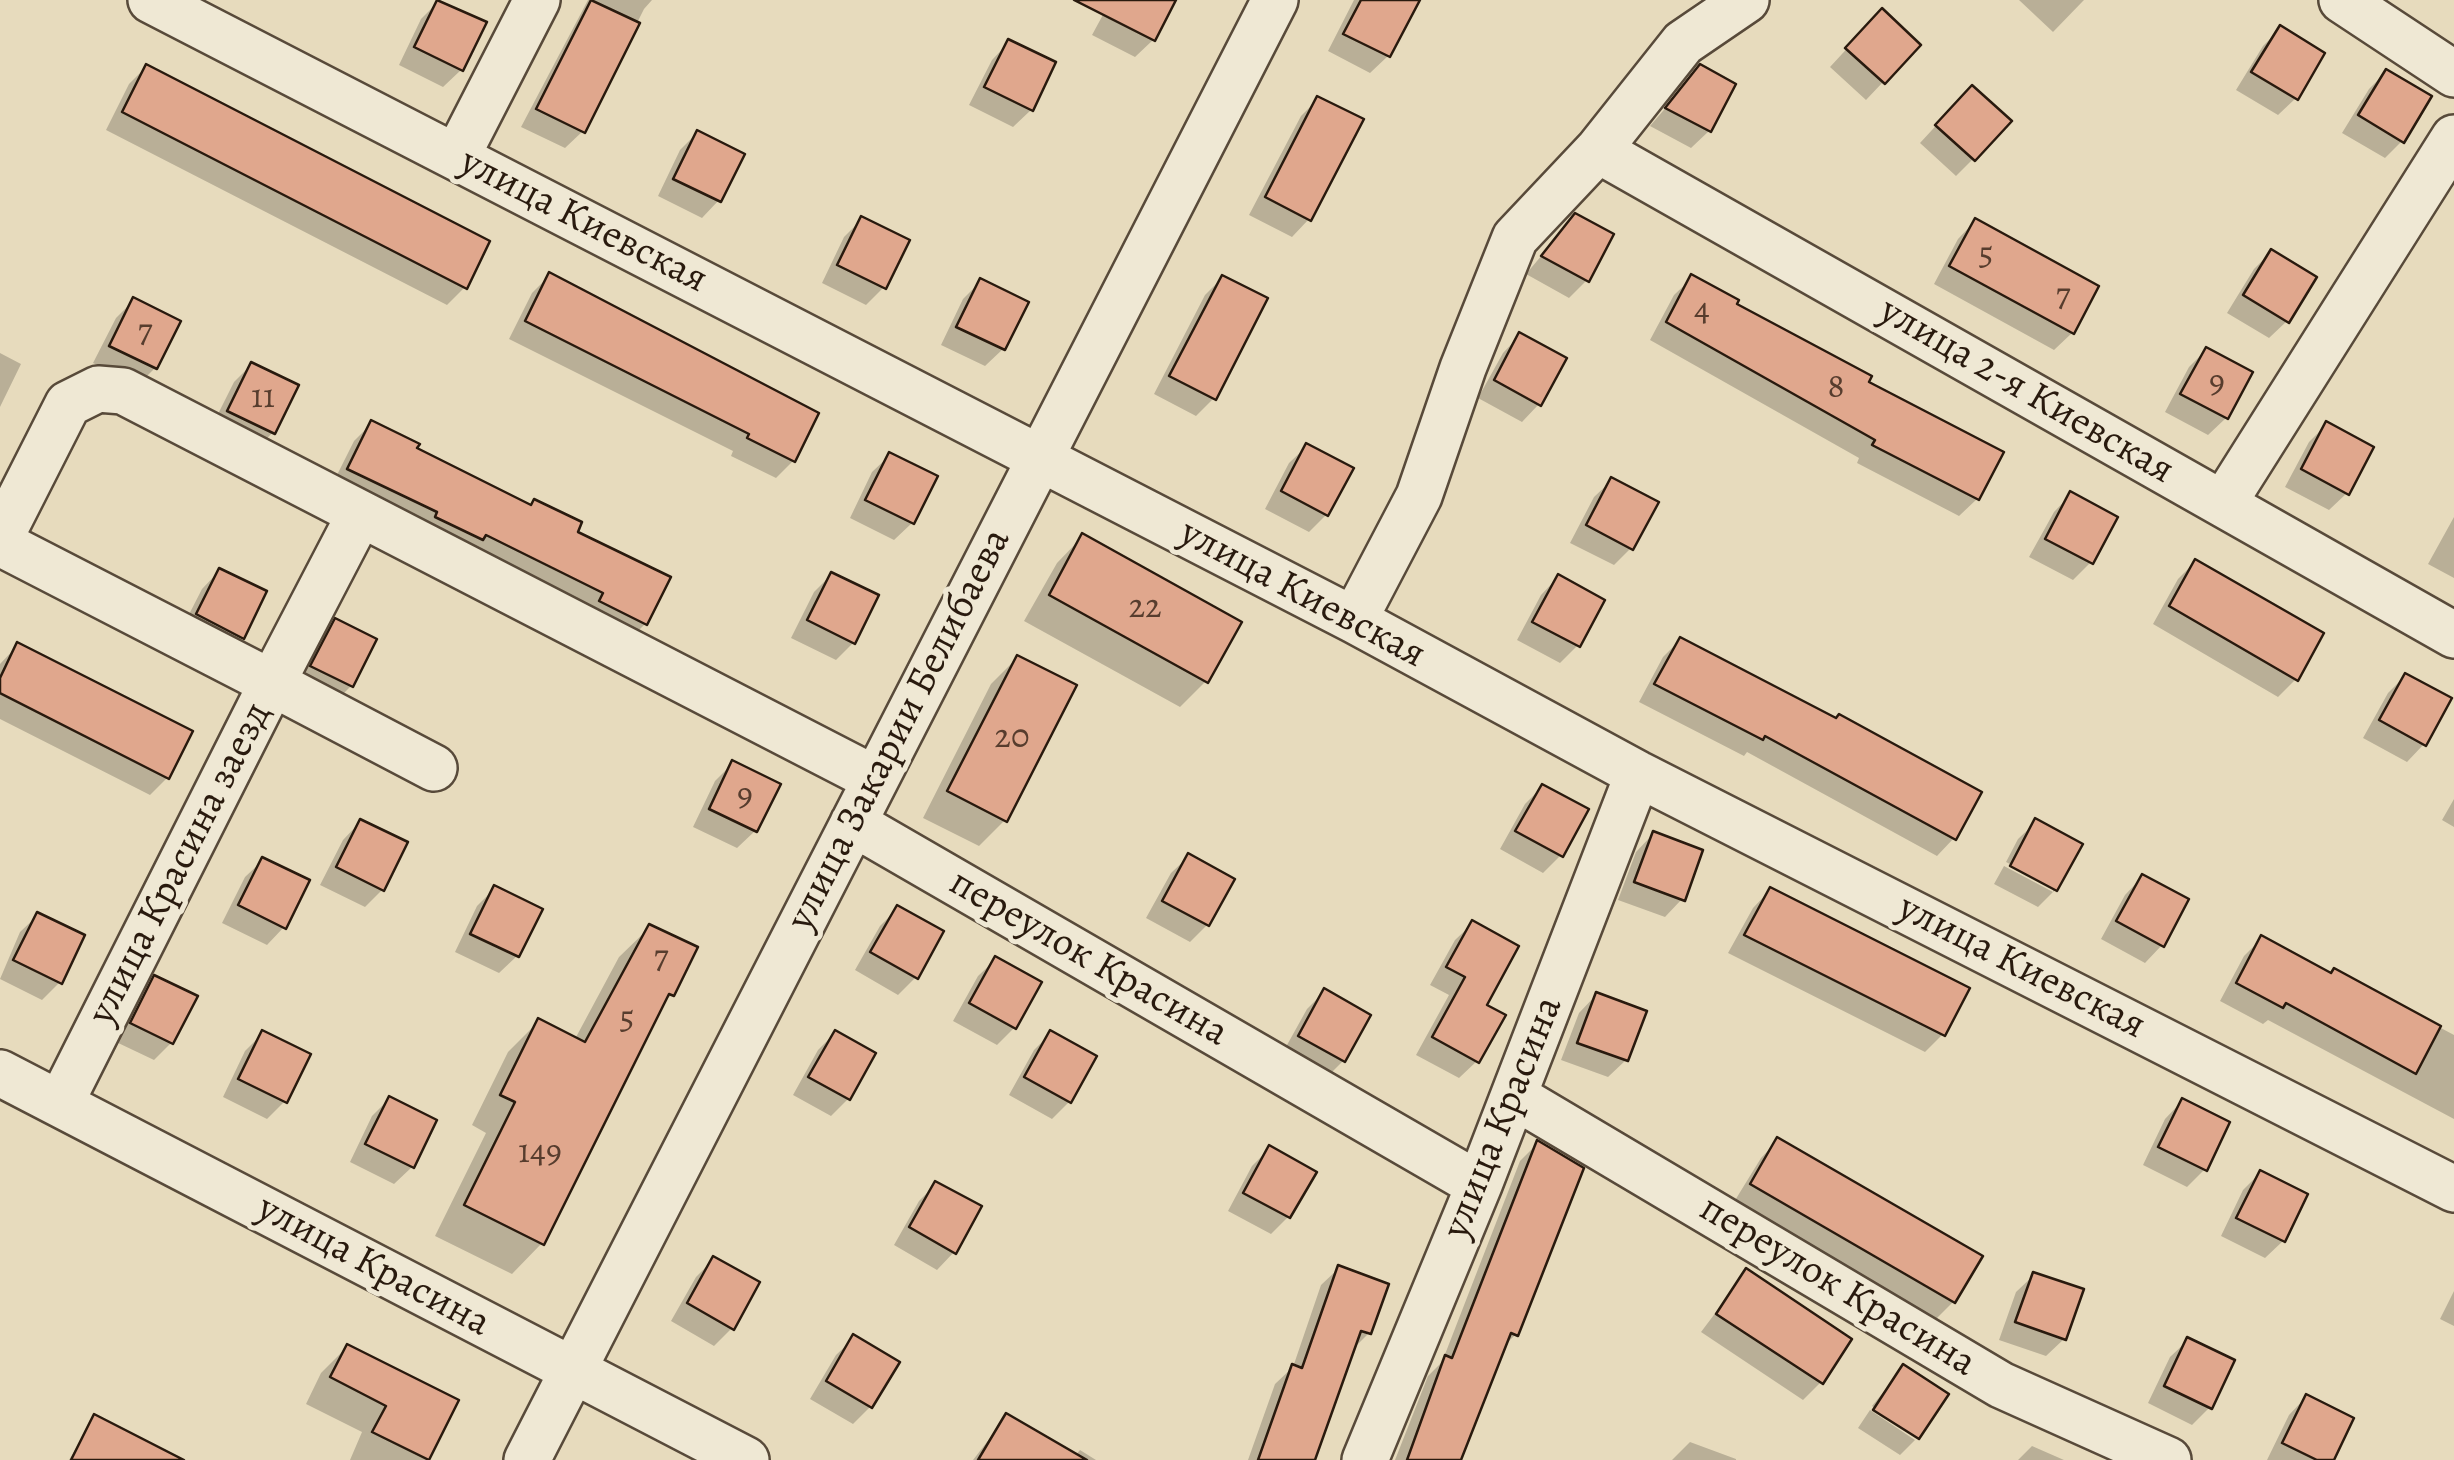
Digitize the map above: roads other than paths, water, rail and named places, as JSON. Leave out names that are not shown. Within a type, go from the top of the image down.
[{"type":"street","name":"улица Киевская","points":[[151,0],[1354,620],[1638,774],[2454,1189]]},
{"type":"street","points":[[457,156],[537,0]]},
{"type":"street","name":"улица Закарии Белибаева","points":[[526,1460],[1275,0]]},
{"type":"street","points":[[1354,620],[1419,496],[1463,368],[1516,238],[1598,150],[1683,43],[1746,0]]},
{"type":"street","points":[[2342,0],[2454,74]]},
{"type":"street","points":[[2223,504],[2454,138]]},
{"type":"street","name":"улица 2-я Киевская","points":[[1598,150],[2454,635]]},
{"type":"street","points":[[0,540],[68,404],[98,389],[123,391],[875,779]]},
{"type":"street","points":[[360,514],[272,683],[434,768]]},
{"type":"street","name":"улица Красина заезд","points":[[0,540],[272,683],[60,1104]]},
{"type":"street","name":"улица Красина","points":[[1365,1460],[1479,1184],[1638,774]]},
{"type":"street","name":"переулок Красина","points":[[853,823],[1479,1184]]},
{"type":"street","name":"улица Красина","points":[[0,1073],[746,1460]]},
{"type":"street","name":"переулок Красина","points":[[1514,1096],[2001,1385],[2168,1460]]}]
